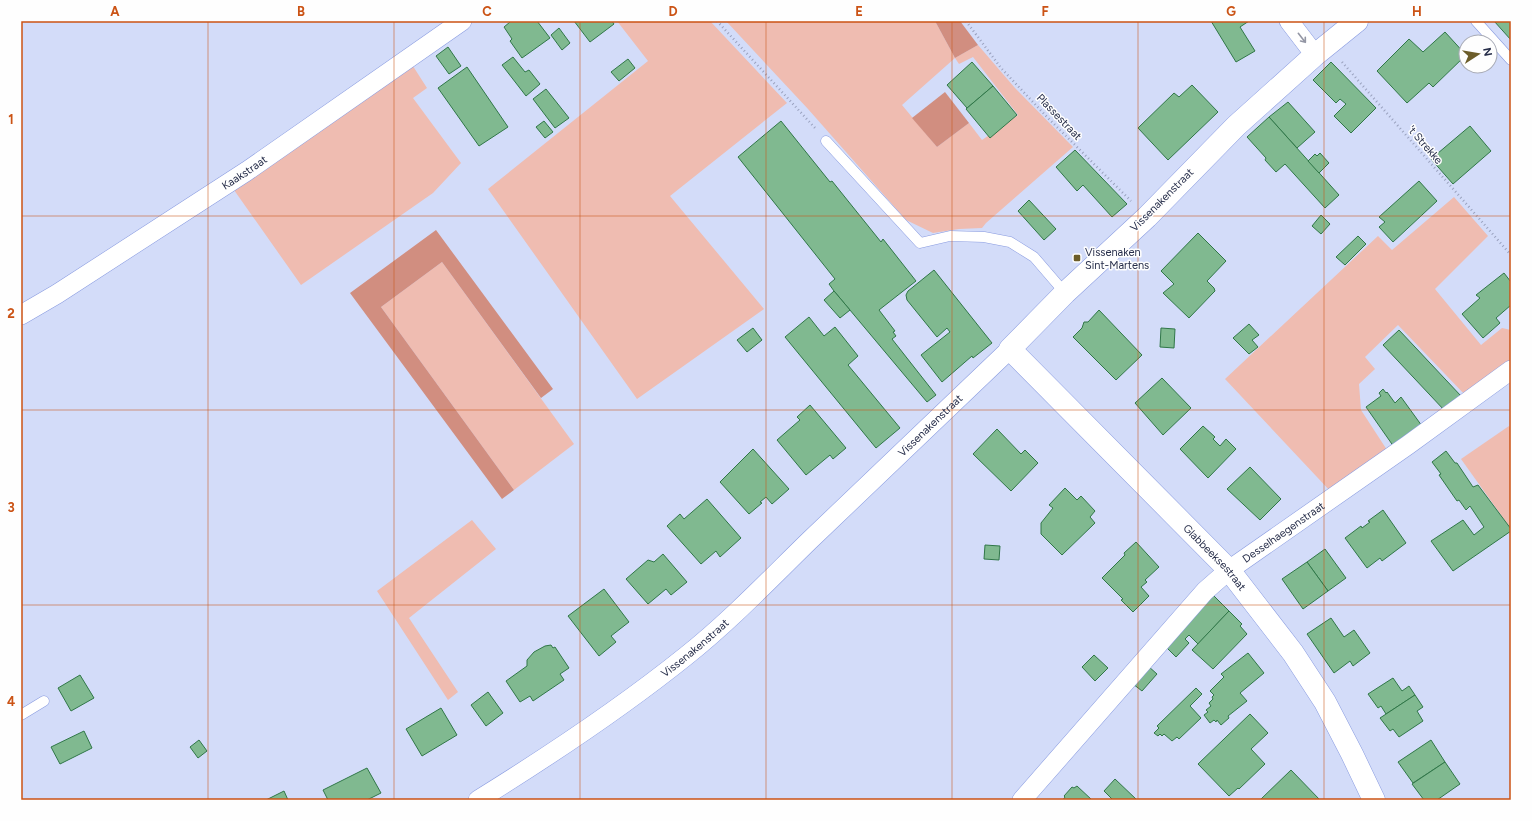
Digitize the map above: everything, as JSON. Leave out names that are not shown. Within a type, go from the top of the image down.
[{"type":"street","name":"Kaakstraat","points":[[21,315],[57,294],[247,170],[462,21]]},
{"type":"street","points":[[1289,21],[1321,50]]},
{"type":"street","name":"Vissenakenstraat","points":[[478,800],[591,727],[686,656],[748,602],[808,542],[1010,350],[1065,293],[1147,217],[1236,126],[1321,50],[1357,21]]},
{"type":"street","name":"Glabbeeksestraat","points":[[1010,350],[1229,570],[1293,653],[1325,702],[1374,800]]},
{"type":"street","name":"Desselhaegenstraat","points":[[1022,800],[1205,590],[1229,570],[1408,445],[1511,370]]},
{"type":"lane","points":[[1476,21],[1511,60]]},
{"type":"lane","points":[[826,141],[920,243],[950,236],[984,237],[1010,242],[1034,256],[1065,293]]},
{"type":"lane","points":[[21,715],[44,701]]},
{"type":"path","points":[[717,21],[826,141]]},
{"type":"path","name":"Plassestraat","points":[[966,21],[1001,68],[1047,117],[1147,217]]},
{"type":"path","name":"'t Strekke","points":[[1321,50],[1511,255]]},
{"type":"shaded area","points":[[617,21],[710,21],[787,103],[670,196],[764,309],[637,399],[488,189],[648,61]]},
{"type":"shaded area","points":[[726,21],[935,21],[955,58],[978,45],[1015,88],[1073,147],[982,228],[959,229],[933,233],[906,220],[808,109]],"holes":[[[973,57],[1018,115],[982,140],[969,123],[937,147],[902,105],[955,58],[959,64]]]},
{"type":"shaded area","points":[[935,21],[960,21],[978,45],[955,58]]},
{"type":"shaded area","points":[[411,63],[427,88],[413,98],[461,163],[433,193],[301,285],[234,190]]},
{"type":"shaded area","points":[[945,92],[969,123],[937,147],[912,118]]},
{"type":"shaded area","points":[[1454,197],[1488,236],[1435,289],[1481,345],[1502,328],[1511,330],[1511,362],[1467,397],[1398,325],[1365,357],[1375,369],[1359,384],[1361,410],[1389,453],[1332,493],[1225,379],[1378,236],[1392,250]]},
{"type":"shaded area","points":[[436,230],[553,389],[541,398],[442,262],[381,307],[514,490],[502,499],[350,293]]},
{"type":"shaded area","points":[[442,262],[574,444],[514,490],[381,307]]},
{"type":"shaded area","points":[[1509,426],[1511,429],[1511,529],[1461,459]]},
{"type":"shaded area","points":[[472,520],[496,549],[409,618],[458,692],[448,700],[377,591]]},
{"type":"building","points":[[509,21],[537,21],[550,38],[522,58],[510,41],[512,39],[504,27],[510,22]]},
{"type":"building","points":[[574,21],[612,21],[614,24],[590,42]]},
{"type":"building","points":[[1211,21],[1249,21],[1240,27],[1255,51],[1236,62]]},
{"type":"building","points":[[1494,21],[1511,21],[1511,40]]},
{"type":"building","points":[[559,28],[570,43],[562,50],[551,35]]},
{"type":"building","points":[[1445,32],[1458,46],[1458,63],[1433,87],[1429,83],[1407,103],[1377,71],[1409,39],[1423,52]]},
{"type":"building","points":[[448,47],[461,66],[449,74],[436,56]]},
{"type":"building","points":[[513,57],[525,72],[529,70],[540,84],[526,96],[502,65]]},
{"type":"building","points":[[628,59],[635,68],[619,81],[611,72]]},
{"type":"building","points":[[972,62],[993,86],[967,108],[947,85]]},
{"type":"building","points":[[1331,62],[1376,108],[1351,133],[1334,116],[1346,104],[1340,99],[1336,103],[1313,80]]},
{"type":"building","points":[[467,67],[508,127],[479,146],[438,88]]},
{"type":"building","points":[[1192,85],[1218,112],[1168,160],[1138,128],[1174,93],[1179,97]]},
{"type":"building","points":[[993,86],[1017,115],[990,138],[966,109]]},
{"type":"building","points":[[546,89],[569,118],[555,128],[533,99]]},
{"type":"building","points":[[1288,102],[1315,132],[1297,148],[1269,117]]},
{"type":"building","points":[[1269,117],[1339,195],[1325,208],[1285,164],[1276,172],[1265,160],[1266,158],[1247,137]]},
{"type":"building","points":[[544,121],[553,132],[545,138],[536,127]]},
{"type":"building","points":[[781,121],[830,182],[832,181],[881,242],[883,239],[916,281],[879,310],[895,331],[893,332],[896,336],[892,339],[936,395],[927,402],[834,291],[829,284],[835,279],[738,157]]},
{"type":"building","points":[[1470,126],[1491,151],[1453,184],[1431,159]]},
{"type":"building","points":[[1075,150],[1127,204],[1112,217],[1083,185],[1077,191],[1056,167]]},
{"type":"building","points":[[1320,153],[1329,163],[1319,173],[1308,161],[1315,154],[1317,156]]},
{"type":"building","points":[[1419,181],[1437,201],[1393,242],[1379,227],[1385,222],[1379,217]]},
{"type":"building","points":[[1029,200],[1056,229],[1044,240],[1018,211]]},
{"type":"building","points":[[1321,215],[1330,224],[1321,234],[1312,226]]},
{"type":"building","points":[[1198,233],[1226,261],[1207,281],[1215,291],[1189,318],[1163,293],[1174,284],[1161,271]]},
{"type":"building","points":[[1358,236],[1366,244],[1345,265],[1336,257]]},
{"type":"building","points":[[934,270],[992,343],[973,358],[972,356],[942,382],[921,355],[950,332],[947,328],[937,337],[907,300],[906,295],[908,291]]},
{"type":"building","points":[[1504,273],[1511,282],[1511,305],[1496,318],[1500,323],[1483,338],[1462,314],[1480,298],[1476,295]]},
{"type":"building","points":[[834,291],[850,310],[840,318],[824,300]]},
{"type":"building","points":[[1099,310],[1142,355],[1116,380],[1073,337],[1082,328],[1084,322],[1088,322]]},
{"type":"building","points":[[809,317],[824,336],[835,327],[858,356],[848,365],[900,428],[876,448],[785,337]]},
{"type":"building","points":[[1249,324],[1259,335],[1252,340],[1258,347],[1249,354],[1233,338]]},
{"type":"building","points":[[753,328],[762,340],[747,352],[737,340]]},
{"type":"building","points":[[1161,328],[1175,329],[1174,348],[1160,347]]},
{"type":"building","points":[[1399,330],[1461,396],[1445,411],[1383,345]]},
{"type":"building","points":[[1162,378],[1191,408],[1163,435],[1135,403]]},
{"type":"building","points":[[1383,389],[1395,403],[1401,397],[1422,426],[1394,447],[1366,407],[1381,396],[1379,393]]},
{"type":"building","points":[[810,405],[846,448],[833,459],[830,455],[806,475],[777,440],[800,420],[797,417]]},
{"type":"building","points":[[1203,426],[1215,437],[1213,439],[1220,446],[1226,439],[1236,449],[1208,478],[1180,449]]},
{"type":"building","points":[[997,429],[1021,454],[1025,450],[1038,463],[1011,491],[973,454]]},
{"type":"building","points":[[753,449],[789,489],[772,504],[766,497],[760,502],[762,503],[749,514],[720,482]]},
{"type":"building","points":[[1446,451],[1455,463],[1457,463],[1473,487],[1478,485],[1511,529],[1511,531],[1453,571],[1431,541],[1463,520],[1474,535],[1484,527],[1470,506],[1466,510],[1459,500],[1457,501],[1432,462]]},
{"type":"building","points":[[1250,467],[1281,499],[1260,520],[1227,489]]},
{"type":"building","points":[[1065,488],[1077,500],[1081,496],[1095,511],[1090,517],[1095,523],[1062,555],[1041,534],[1041,523],[1053,508],[1049,505]]},
{"type":"building","points":[[707,499],[741,538],[720,557],[716,551],[701,564],[667,526],[680,514],[684,519]]},
{"type":"building","points":[[1383,510],[1406,543],[1382,561],[1380,558],[1367,568],[1345,538],[1361,526],[1362,528],[1370,522],[1368,521]]},
{"type":"building","points":[[1136,542],[1159,567],[1145,580],[1147,582],[1141,587],[1149,596],[1133,612],[1121,600],[1123,599],[1102,578]]},
{"type":"building","points":[[985,545],[1000,546],[999,560],[984,559]]},
{"type":"building","points":[[1325,549],[1346,578],[1328,591],[1307,562]]},
{"type":"building","points":[[663,554],[687,582],[671,595],[666,589],[648,604],[626,579],[648,560],[654,562]]},
{"type":"building","points":[[1307,562],[1328,591],[1303,609],[1282,579]]},
{"type":"building","points":[[604,589],[629,622],[611,636],[616,642],[599,656],[568,616]]},
{"type":"building","points":[[1213,595],[1229,611],[1198,644],[1189,635],[1185,639],[1189,643],[1176,657],[1165,646]]},
{"type":"building","points":[[1229,611],[1242,624],[1240,626],[1247,634],[1213,669],[1192,650]]},
{"type":"building","points":[[1331,618],[1344,637],[1354,630],[1370,653],[1353,666],[1350,661],[1334,673],[1307,634]]},
{"type":"building","points":[[551,645],[553,648],[555,647],[569,668],[560,674],[564,680],[533,701],[530,696],[520,702],[506,681],[527,666],[527,660],[534,652],[545,646]]},
{"type":"building","points":[[1248,653],[1264,673],[1240,693],[1247,701],[1228,716],[1229,718],[1221,725],[1217,720],[1216,722],[1214,720],[1210,723],[1204,715],[1208,712],[1206,710],[1211,706],[1209,703],[1213,699],[1212,697],[1214,695],[1210,691],[1224,677],[1221,674]]},
{"type":"building","points":[[1094,655],[1108,668],[1095,681],[1082,667]]},
{"type":"building","points":[[1148,666],[1157,674],[1142,691],[1133,684]]},
{"type":"building","points":[[80,675],[94,698],[71,711],[58,688]]},
{"type":"building","points":[[1393,678],[1402,691],[1409,686],[1415,695],[1386,714],[1381,706],[1378,708],[1368,694]]},
{"type":"building","points":[[1196,688],[1202,694],[1190,706],[1201,718],[1179,739],[1177,737],[1172,741],[1164,734],[1162,736],[1160,734],[1158,736],[1154,733],[1159,728],[1157,726]]},
{"type":"building","points":[[488,692],[503,713],[486,726],[471,705]]},
{"type":"building","points":[[1415,695],[1423,707],[1417,711],[1423,721],[1399,737],[1393,729],[1390,731],[1380,718]]},
{"type":"building","points":[[441,708],[457,735],[422,756],[406,729]]},
{"type":"building","points":[[1250,714],[1268,733],[1251,749],[1265,764],[1239,789],[1238,788],[1229,796],[1198,764]]},
{"type":"building","points":[[84,731],[92,748],[60,764],[51,747]]},
{"type":"building","points":[[199,740],[207,751],[198,758],[190,747]]},
{"type":"building","points":[[1431,740],[1445,762],[1413,783],[1398,762]]},
{"type":"building","points":[[1445,762],[1460,784],[1437,800],[1424,800],[1412,784]]},
{"type":"building","points":[[367,768],[381,793],[367,800],[328,800],[323,790]]},
{"type":"building","points":[[1291,770],[1320,800],[1260,800]]},
{"type":"building","points":[[1115,779],[1137,800],[1113,800],[1104,791]]},
{"type":"building","points":[[1077,786],[1092,800],[1063,800],[1065,797],[1064,796],[1072,787],[1074,788]]},
{"type":"building","points":[[284,791],[288,800],[266,800]]},
{"type":"place","name":"Vissenaken Sint-Martens","points":[[1077,258]]}]
